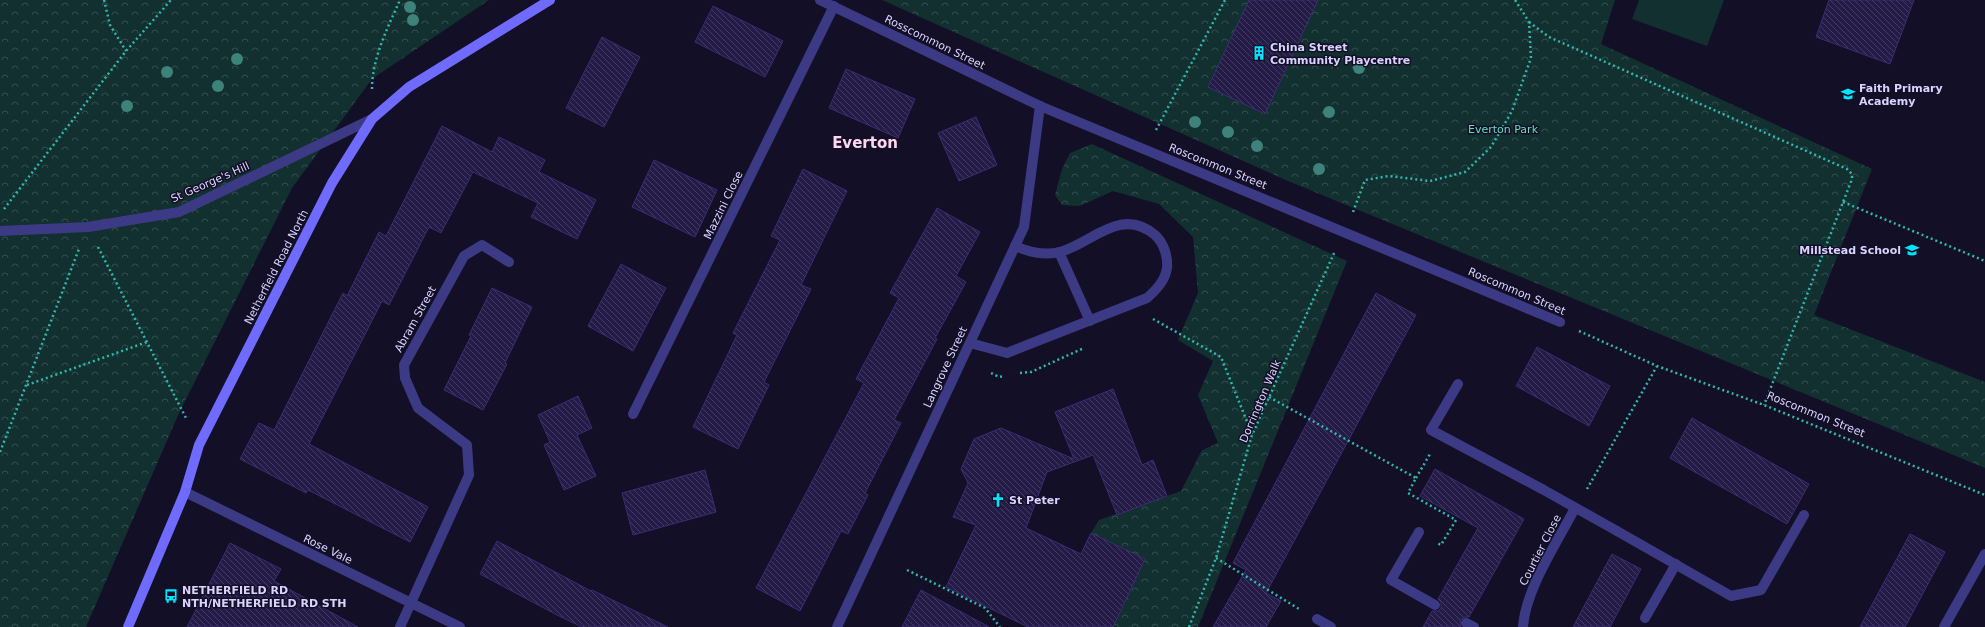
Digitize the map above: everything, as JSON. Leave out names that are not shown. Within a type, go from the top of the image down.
[{"type":"street","name":"Netherfield Road North","points":[[128,627],[185,492],[199,445],[332,183],[372,119],[409,87],[550,0]]},
{"type":"street","name":"Rosscommon Street","points":[[820,0],[1040,106]]},
{"type":"street","name":"Mazzini Close","points":[[633,414],[834,6]]},
{"type":"street","name":"Roscommon Street","points":[[1040,106],[1560,322]]},
{"type":"street","name":"Langrove Street","points":[[837,627],[1024,227],[1040,106]]},
{"type":"street","name":"St George's Hill","points":[[0,232],[88,227],[179,212],[372,119]]},
{"type":"street","points":[[970,343],[1007,353],[1146,298],[1156,291],[1167,269],[1166,256],[1162,244],[1156,236],[1147,229],[1138,225],[1128,224],[1109,228],[1059,252],[1031,253],[1015,246]]},
{"type":"street","name":"Abram Street","points":[[411,603],[469,475],[467,445],[418,408],[406,378],[404,365],[464,256],[482,246],[509,262]]},
{"type":"street","points":[[1059,252],[1090,321]]},
{"type":"street","name":"Courtier Close","points":[[1458,384],[1431,430],[1542,488],[1731,596],[1761,590],[1804,515]]},
{"type":"street","name":"Rose Vale","points":[[185,492],[460,627]]},
{"type":"street","name":"Courtier Close","points":[[1524,627],[1524,619],[1533,588],[1575,508]]},
{"type":"street","points":[[1419,532],[1391,580],[1435,605]]},
{"type":"street","points":[[1944,627],[1985,554]]},
{"type":"street","points":[[1645,618],[1676,564]]},
{"type":"street","points":[[400,627],[411,603]]},
{"type":"street","points":[[1317,619],[1331,627]]},
{"type":"path","points":[[104,0],[110,25],[126,51]]},
{"type":"path","points":[[0,214],[126,51],[171,0]]},
{"type":"path","points":[[372,119],[372,79],[384,37],[400,0]]},
{"type":"path","points":[[1145,150],[1225,0]]},
{"type":"path","points":[[1515,0],[1529,22],[1549,37],[1847,169],[1852,174],[1852,180],[1764,405]]},
{"type":"path","name":"Dorrington Walk","points":[[1189,627],[1216,558],[1252,434],[1344,232],[1365,180],[1389,176],[1430,181],[1465,172],[1491,147],[1512,111],[1531,58],[1529,22]]},
{"type":"path","points":[[1843,202],[1985,261]]},
{"type":"path","points":[[88,227],[199,445]]},
{"type":"path","points":[[0,452],[88,227]]},
{"type":"path","points":[[1146,322],[1153,319],[1221,357],[1252,434]]},
{"type":"path","name":"Roscommon Street","points":[[1560,322],[1657,366],[1764,405],[1985,495]]},
{"type":"path","points":[[26,385],[147,342]]},
{"type":"path","points":[[1015,374],[1031,372],[1088,347]]},
{"type":"path","points":[[962,360],[999,377],[1007,376]]},
{"type":"path","points":[[1575,508],[1657,366]]},
{"type":"path","points":[[1269,397],[1416,478],[1408,493],[1456,520],[1440,545],[1419,532]]},
{"type":"path","points":[[1216,558],[1317,619]]},
{"type":"path","points":[[907,570],[985,608],[1000,627]]},
{"type":"green space","points":[[0,0],[489,0],[372,79],[292,188],[179,413],[86,627],[0,627]]},
{"type":"green space","name":"Everton Park","points":[[882,0],[1615,0],[1601,44],[1872,169],[1814,315],[1985,382],[1985,468],[1288,181]]},
{"type":"green space","points":[[1639,0],[1724,0],[1707,46],[1632,19]]},
{"type":"green space","points":[[1092,144],[1347,261],[1198,627],[1113,627],[1145,559],[1091,533],[1099,520],[1181,491],[1202,450],[1218,443],[1198,395],[1213,361],[1178,340],[1198,293],[1193,237],[1159,204],[1113,191],[1080,206],[1062,205],[1055,195],[1062,169],[1070,153]]},
{"type":"building","name":"China Street Community Playcentre","points":[[1249,0],[1318,0],[1265,114],[1208,87]]},
{"type":"building","points":[[1829,0],[1914,0],[1890,64],[1816,37]]},
{"type":"building","points":[[713,6],[783,41],[765,77],[695,42]]},
{"type":"building","points":[[602,37],[640,57],[604,127],[566,108]]},
{"type":"building","points":[[846,69],[915,99],[898,138],[829,108]]},
{"type":"building","points":[[976,117],[997,165],[959,181],[938,133]]},
{"type":"building","points":[[442,126],[492,152],[499,137],[545,160],[539,172],[596,200],[577,239],[531,217],[538,203],[473,172],[441,233],[429,227],[389,305],[382,301],[309,444],[428,507],[410,542],[308,490],[306,493],[240,459],[259,423],[274,430],[343,293],[347,296],[379,232],[386,236]]},
{"type":"building","points":[[654,160],[717,190],[695,237],[632,207]]},
{"type":"building","points":[[803,169],[847,191],[801,285],[811,289],[764,382],[769,385],[738,449],[693,427],[737,335],[733,333],[780,240],[771,236]]},
{"type":"building","points":[[937,208],[980,232],[956,276],[966,282],[935,338],[937,339],[894,420],[901,423],[865,493],[868,495],[848,534],[841,531],[800,611],[756,588],[864,383],[856,379],[899,298],[890,293]]},
{"type":"building","points":[[621,264],[666,288],[633,351],[588,326]]},
{"type":"building","points":[[492,288],[532,307],[505,363],[507,364],[483,410],[444,390],[471,336],[469,335]]},
{"type":"building","points":[[1376,293],[1416,315],[1266,593],[1281,601],[1266,627],[1213,627],[1246,570],[1233,563]]},
{"type":"building","points":[[1537,347],[1610,386],[1589,426],[1516,386]]},
{"type":"building","points":[[1113,389],[1142,465],[1153,460],[1167,496],[1117,515],[1093,455],[1047,472],[1026,528],[1081,554],[1091,533],[1145,559],[1113,627],[1028,627],[946,587],[976,525],[953,517],[968,483],[961,469],[974,439],[1001,428],[1074,459],[1055,412]]},
{"type":"building","points":[[578,396],[592,428],[577,435],[596,476],[564,490],[544,445],[550,442],[538,415]]},
{"type":"building","points":[[1692,418],[1809,484],[1787,524],[1670,458]]},
{"type":"building","points":[[1435,469],[1524,519],[1469,617],[1465,617],[1460,620],[1461,627],[1423,627],[1432,611],[1438,611],[1441,608],[1441,602],[1438,599],[1478,528],[1420,496]]},
{"type":"building","points":[[705,470],[716,512],[633,535],[622,493]]},
{"type":"building","points":[[1910,534],[1945,552],[1905,627],[1860,627]]},
{"type":"building","points":[[497,541],[591,591],[592,590],[668,627],[582,627],[557,615],[480,574]]},
{"type":"building","points":[[230,543],[281,569],[274,581],[358,627],[187,627]]},
{"type":"building","points":[[1612,554],[1641,569],[1610,627],[1573,627]]},
{"type":"building","points":[[921,590],[989,627],[902,627]]},
{"type":"place","name":"China Street Community Playcentre","points":[[1259,53]]},
{"type":"place","name":"Faith Primary Academy","points":[[1848,94]]},
{"type":"place","name":"Millstead School","points":[[1912,250]]},
{"type":"place","name":"St Peter","points":[[998,500]]},
{"type":"place","name":"NETHERFIELD RD NTH/NETHERFIELD RD STH","points":[[171,596]]},
{"type":"district","name":"Everton","points":[[865,143]]}]
